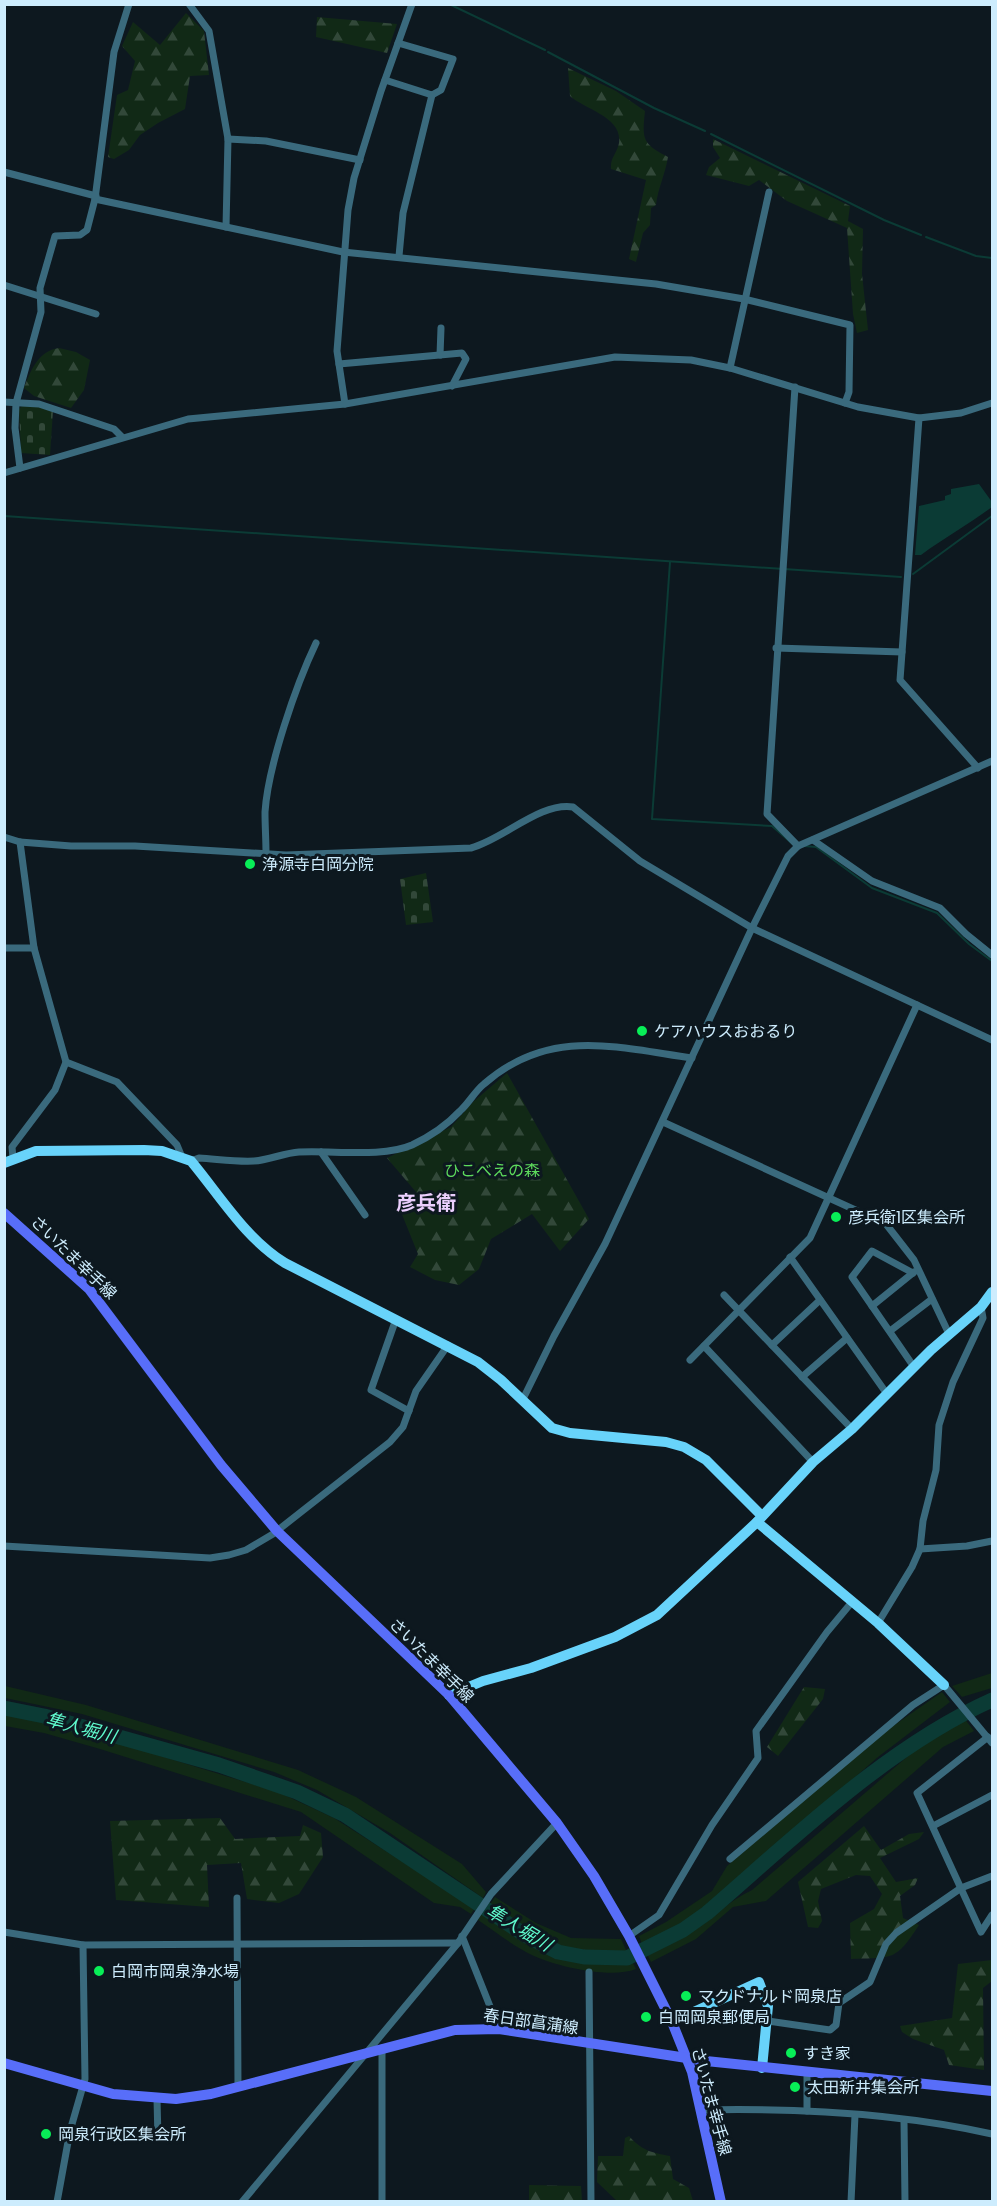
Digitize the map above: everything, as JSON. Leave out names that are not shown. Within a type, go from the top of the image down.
[{"type":"main road","name":"さいたま幸手線","points":[[4,1213],[42,1244],[105,1307],[221,1465],[277,1531],[449,1695],[557,1823],[594,1876],[629,1936],[672,2022],[687,2059],[701,2110],[721,2202]]},
{"type":"main road","name":"春日部菖蒲線","points":[[4,2063],[113,2094],[157,2099],[193,2098],[455,2030],[499,2029],[687,2059],[993,2091]]},
{"type":"street","points":[[20,468],[15,428],[16,403],[41,312],[40,288],[55,236],[80,235],[87,230],[96,197],[114,52],[129,4]]},
{"type":"street","points":[[189,4],[209,31],[228,139],[226,227]]},
{"type":"street","points":[[345,404],[337,351],[348,210],[360,160],[412,4]]},
{"type":"street","points":[[385,80],[432,95],[441,90],[453,59],[398,43]]},
{"type":"street","points":[[399,256],[403,213],[432,95]]},
{"type":"street","points":[[228,139],[266,141],[360,160]]},
{"type":"street","points":[[4,172],[96,197],[343,252],[633,281],[744,298],[850,325],[849,392],[845,403]]},
{"type":"street","points":[[730,368],[769,192]]},
{"type":"street","points":[[4,285],[41,299],[96,314]]},
{"type":"street","points":[[440,355],[441,328]]},
{"type":"street","points":[[339,364],[462,353],[466,359],[452,386]]},
{"type":"street","points":[[4,473],[189,419],[345,404],[615,357],[691,360],[730,368],[888,414],[919,418],[961,413],[993,403]]},
{"type":"street","points":[[795,387],[776,648],[767,814],[798,846]]},
{"type":"street","points":[[4,402],[39,404],[114,429],[122,437]]},
{"type":"street","points":[[919,418],[900,680],[978,768]]},
{"type":"street","points":[[266,854],[266,811],[274,766],[306,666],[316,644]]},
{"type":"street","points":[[776,648],[902,652]]},
{"type":"street","points":[[522,1401],[554,1336],[605,1244],[752,928],[789,856],[798,846],[993,761]]},
{"type":"street","points":[[4,837],[20,842],[266,854],[471,848],[486,843],[546,810],[562,805],[573,807],[640,861],[752,928],[993,1040]]},
{"type":"street","points":[[813,840],[872,880],[940,908],[966,934],[993,955]]},
{"type":"street","points":[[9,1160],[12,1147],[55,1090],[66,1062],[34,948],[20,842]]},
{"type":"street","points":[[4,948],[34,948]]},
{"type":"street","points":[[690,1360],[810,1238],[917,1005]]},
{"type":"street","points":[[9,1160],[36,1151],[162,1151],[187,1159],[253,1161],[295,1152],[388,1150],[411,1145],[444,1125],[460,1112],[483,1084],[538,1051],[565,1045],[610,1047],[692,1059]]},
{"type":"street","points":[[66,1062],[117,1082],[177,1145],[235,1218],[266,1251],[448,1345],[493,1374],[552,1428],[570,1434],[666,1442],[684,1447],[706,1460],[759,1519],[878,1623],[944,1685],[990,1740],[917,1793],[981,1932],[993,1915]]},
{"type":"street","points":[[663,1122],[886,1224],[916,1271],[949,1334]]},
{"type":"street","points":[[321,1152],[365,1215]]},
{"type":"street","points":[[915,1367],[852,1277],[872,1251],[916,1271]]},
{"type":"street","points":[[790,1257],[887,1394]]},
{"type":"street","points":[[872,1306],[916,1271]]},
{"type":"street","points":[[449,1695],[483,1681],[531,1668],[615,1637],[648,1620],[676,1599],[759,1519],[813,1462],[852,1429],[949,1334],[981,1307],[993,1292]]},
{"type":"street","points":[[724,1295],[852,1429]]},
{"type":"street","points":[[890,1331],[932,1299]]},
{"type":"street","points":[[772,1345],[820,1300]]},
{"type":"street","points":[[878,1623],[912,1567],[920,1548],[923,1521],[936,1470],[939,1425],[953,1382],[984,1318],[981,1307]]},
{"type":"street","points":[[396,1319],[371,1390],[409,1411]]},
{"type":"street","points":[[802,1377],[847,1338]]},
{"type":"street","points":[[4,1546],[210,1558],[246,1550],[277,1531],[390,1442],[403,1427],[416,1391],[448,1345]]},
{"type":"street","points":[[704,1346],[813,1462]]},
{"type":"street","points":[[920,1548],[968,1546],[993,1541]]},
{"type":"street","points":[[629,1936],[659,1916],[712,1825],[758,1758],[756,1731],[827,1632],[852,1602]]},
{"type":"street","points":[[730,1859],[913,1705],[944,1685]]},
{"type":"street","points":[[933,1826],[993,1795]]},
{"type":"street","points":[[242,2202],[460,1939],[491,1894],[557,1823]]},
{"type":"street","points":[[768,2021],[830,2030],[836,2025],[839,2003],[870,1982],[886,1944],[896,1933],[961,1888],[993,1876]]},
{"type":"street","points":[[237,1898],[238,2087]]},
{"type":"street","points":[[4,1932],[82,1945],[460,1939]]},
{"type":"street","points":[[460,1939],[499,2029]]},
{"type":"street","points":[[57,2202],[70,2131],[83,2085],[82,1945]]},
{"type":"street","points":[[588,1972],[591,2202]]},
{"type":"street","points":[[672,2022],[759,1982],[768,2006],[762,2068]]},
{"type":"street","points":[[382,2048],[382,2202]]},
{"type":"street","points":[[807,2072],[807,2111]]},
{"type":"street","points":[[157,2099],[158,2139]]},
{"type":"street","points":[[701,2110],[807,2111],[904,2120],[993,2134]]},
{"type":"street","points":[[850,2202],[855,2115]]},
{"type":"street","points":[[904,2120],[905,2202]]},
{"type":"green space","points":[[186,13],[204,31],[209,75],[190,76],[185,109],[140,135],[129,150],[114,159],[108,157],[117,95],[128,90],[135,61],[122,46],[133,22],[160,45]]},
{"type":"green space","points":[[317,17],[397,24],[387,53],[316,37]]},
{"type":"green space","points":[[568,68],[616,91],[645,111],[646,140],[653,148],[668,157],[656,205],[651,208],[650,225],[643,233],[636,262],[629,259],[646,180],[611,169],[619,143],[619,134],[609,120],[570,96]]},
{"type":"green space","points":[[713,139],[850,206],[848,221],[863,229],[862,274],[868,330],[857,333],[853,314],[847,228],[787,201],[759,180],[749,186],[706,175],[709,167],[720,158],[713,147]]},
{"type":"green space","points":[[59,348],[76,352],[90,360],[84,390],[71,408],[34,396],[24,388],[36,362],[46,353]]},
{"type":"green space","points":[[22,406],[38,406],[53,411],[50,455],[21,453],[19,409]]},
{"type":"green space","points":[[426,873],[433,922],[406,925],[400,879]]},
{"type":"green space","name":"ひこべえの森","points":[[507,1073],[589,1219],[560,1251],[532,1214],[491,1239],[479,1269],[459,1285],[435,1280],[410,1267],[418,1254],[401,1212],[416,1192],[387,1158],[451,1127],[473,1102]]},
{"type":"green space","points":[[992,1673],[992,1688],[962,1697],[952,1686]]},
{"type":"green space","points":[[5,1686],[86,1705],[298,1770],[356,1797],[462,1864],[486,1892],[483,1898],[390,1833],[317,1790],[274,1772],[82,1714],[5,1698]]},
{"type":"green space","points":[[804,1687],[825,1689],[823,1699],[778,1756],[767,1747]]},
{"type":"green space","points":[[942,1692],[950,1702],[878,1757],[712,1903],[685,1921],[642,1944],[639,1936],[666,1922],[712,1891],[727,1866],[883,1733]]},
{"type":"green space","points":[[4,1715],[46,1722],[278,1792],[334,1818],[475,1908],[471,1914],[460,1907],[434,1903],[301,1812],[100,1749],[44,1733],[5,1726]]},
{"type":"green space","points":[[964,1718],[974,1731],[943,1747],[766,1901],[733,1907],[696,1939],[651,1962],[647,1954],[697,1928],[752,1890],[929,1738]]},
{"type":"green space","points":[[220,1818],[235,1839],[300,1836],[303,1825],[321,1833],[323,1857],[299,1894],[279,1903],[247,1899],[241,1863],[207,1865],[209,1907],[116,1900],[110,1821]]},
{"type":"green space","points":[[864,1826],[881,1850],[909,1834],[924,1832],[919,1839],[880,1858],[896,1882],[918,1878],[915,1885],[900,1896],[903,1918],[919,1925],[904,1946],[892,1955],[851,1959],[850,1923],[874,1909],[882,1894],[870,1876],[856,1875],[821,1889],[818,1901],[822,1921],[818,1928],[808,1927],[798,1882]]},
{"type":"green space","points":[[495,1897],[536,1923],[571,1938],[621,1939],[627,1952],[599,1955],[569,1950],[554,1944],[512,1922],[490,1904]]},
{"type":"green space","points":[[482,1913],[534,1944],[572,1959],[612,1964],[632,1961],[636,1969],[626,1972],[600,1972],[570,1968],[544,1960],[519,1948],[478,1920]]},
{"type":"green space","points":[[992,1960],[992,1981],[983,1988],[984,2070],[949,2065],[944,2050],[913,2039],[902,2032],[900,2026],[952,2018],[958,1964]]},
{"type":"green space","points":[[629,2136],[647,2150],[670,2156],[673,2179],[689,2188],[693,2201],[617,2201],[597,2182],[598,2156],[623,2156],[625,2138]]},
{"type":"green space","points":[[529,2185],[581,2186],[582,2201],[529,2201]]},
{"type":"shaded area","points":[[979,484],[992,502],[992,507],[921,555],[915,555],[919,506],[945,500],[945,496],[951,494],[951,489]]},
{"type":"waterway","points":[[449,4],[545,50]]},
{"type":"waterway","points":[[548,52],[654,108],[705,131]]},
{"type":"waterway","points":[[711,134],[884,220],[921,235]]},
{"type":"waterway","points":[[926,237],[976,256],[992,258]]},
{"type":"waterway","points":[[4,516],[901,577]]},
{"type":"waterway","points":[[913,574],[992,516]]},
{"type":"waterway","points":[[670,562],[652,819],[772,826],[795,846]]},
{"type":"waterway","points":[[804,846],[816,847],[872,888],[937,913],[969,944],[992,961]]},
{"type":"waterway","name":"隼人堀川","points":[[4,1708],[44,1716],[219,1765],[297,1792],[345,1815],[525,1935],[558,1952],[584,1957],[627,1958],[683,1930],[707,1913],[808,1825],[879,1768],[953,1720],[992,1700]]},
{"type":"place","name":"浄源寺白岡分院","points":[[250,864]]},
{"type":"place","name":"ケアハウスおおるり","points":[[642,1031]]},
{"type":"place","name":"彦兵衛1区集会所","points":[[836,1217]]},
{"type":"place","name":"白岡市岡泉浄水場","points":[[99,1971]]},
{"type":"place","name":"マクドナルド岡泉店","points":[[686,1996]]},
{"type":"place","name":"白岡岡泉郵便局","points":[[646,2017]]},
{"type":"place","name":"すき家","points":[[791,2053]]},
{"type":"place","name":"太田新井集会所","points":[[795,2087]]},
{"type":"place","name":"岡泉行政区集会所","points":[[46,2134]]},
{"type":"district","name":"彦兵衛","points":[[426,1203]]}]
